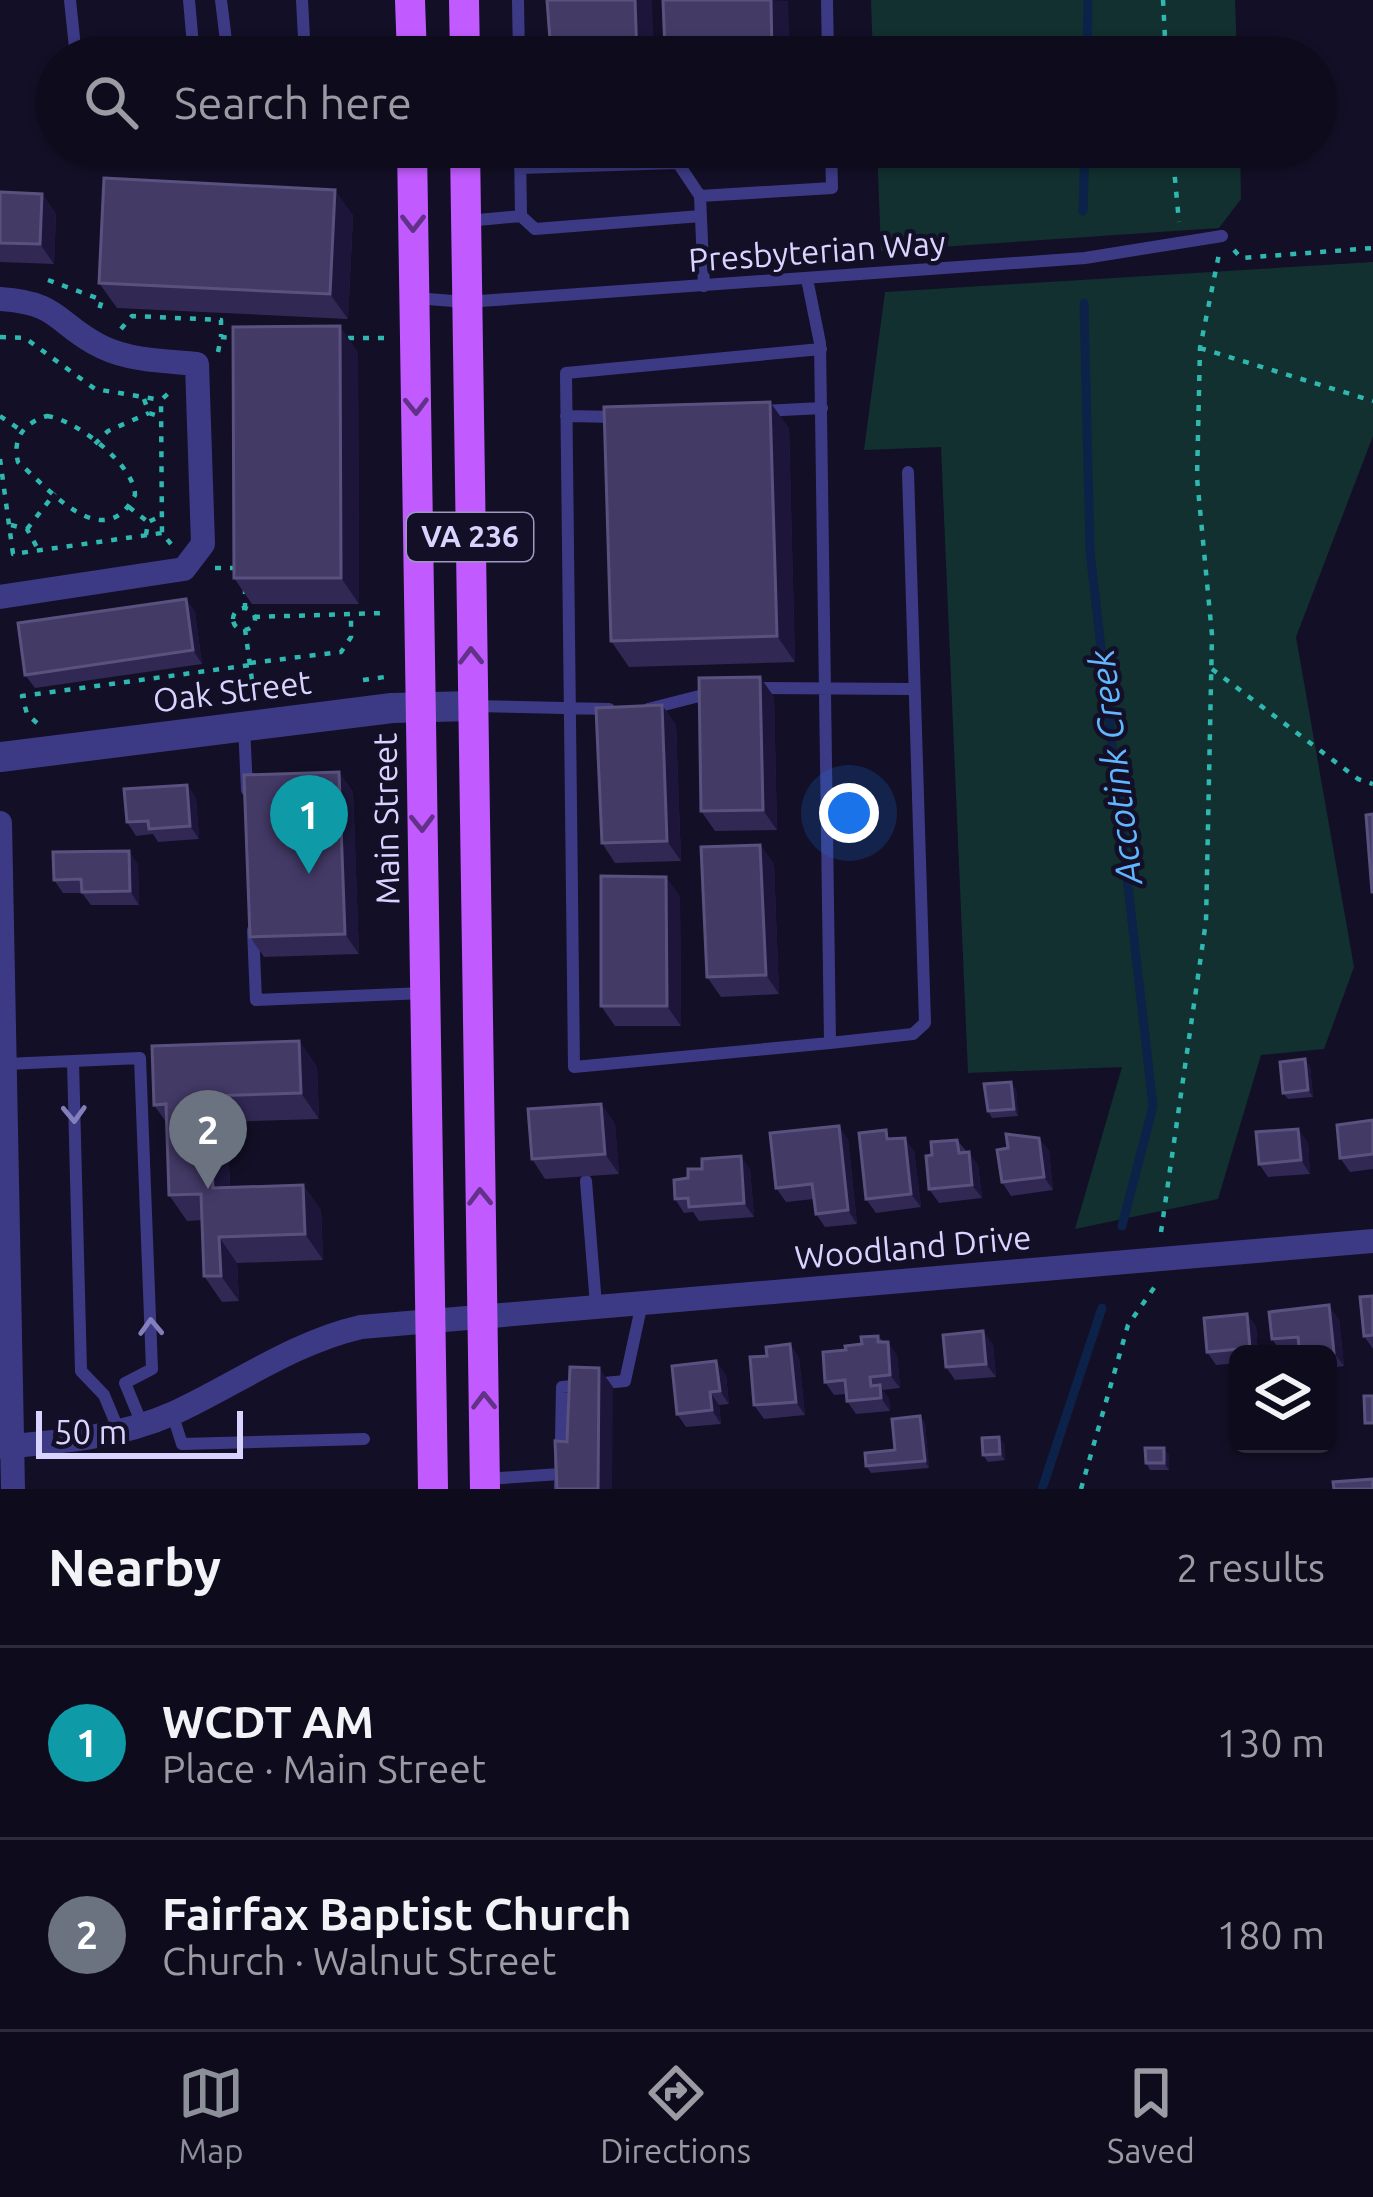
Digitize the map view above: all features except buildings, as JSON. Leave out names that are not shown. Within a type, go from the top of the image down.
[{"type":"main road","points":[[410,0],[411,36]]},
{"type":"main road","points":[[464,0],[465,36]]},
{"type":"main road","name":"Main Street","points":[[412,168],[425,993],[456,1318],[485,1484]]},
{"type":"main road","name":"Main Street","points":[[433,1489],[456,1318],[472,706],[465,168]]},
{"type":"street","points":[[0,299],[37,301],[100,346],[124,356],[197,364],[203,544],[184,569],[0,597]]},
{"type":"street","name":"Oak Street","points":[[0,757],[420,706],[472,706]]},
{"type":"street","points":[[0,824],[6,1064],[6,1447],[13,1489]]},
{"type":"street","name":"Woodland Drive","points":[[6,1447],[131,1428],[172,1413],[313,1340],[361,1327],[1373,1241]]},
{"type":"lane","points":[[70,0],[74,36]]},
{"type":"lane","points":[[189,0],[193,36]]},
{"type":"lane","points":[[221,0],[225,36]]},
{"type":"lane","points":[[302,0],[304,36]]},
{"type":"lane","points":[[518,0],[519,36]]},
{"type":"lane","points":[[827,0],[828,36]]},
{"type":"lane","points":[[520,168],[521,216],[535,230],[701,216]]},
{"type":"lane","points":[[681,168],[700,196],[704,286]]},
{"type":"lane","points":[[700,196],[832,188],[832,168]]},
{"type":"lane","points":[[466,222],[521,216]]},
{"type":"lane","name":"Presbyterian Way","points":[[413,298],[466,302],[807,280],[1181,246],[1222,236]]},
{"type":"lane","points":[[807,280],[820,349],[830,1043]]},
{"type":"lane","points":[[820,349],[566,373],[574,1067],[914,1034],[925,1023],[908,472]]},
{"type":"lane","points":[[750,412],[821,408]]},
{"type":"lane","points":[[566,416],[634,417]]},
{"type":"lane","points":[[643,710],[726,688]]},
{"type":"lane","points":[[746,688],[912,689]]},
{"type":"lane","points":[[472,706],[620,709]]},
{"type":"lane","points":[[244,726],[248,817]]},
{"type":"lane","points":[[252,908],[256,1000],[425,993]]},
{"type":"lane","points":[[6,1064],[140,1058],[152,1369],[125,1384],[131,1428]]},
{"type":"lane","points":[[73,1061],[82,1370],[131,1428]]},
{"type":"lane","points":[[586,1181],[596,1304]]},
{"type":"lane","points":[[560,1489],[562,1387],[625,1381],[643,1301]]},
{"type":"lane","points":[[172,1413],[182,1444],[364,1439]]},
{"type":"lane","points":[[485,1484],[560,1474]]},
{"type":"path","points":[[1163,0],[1165,36]]},
{"type":"path","points":[[1174,168],[1181,246]]},
{"type":"path","points":[[1222,236],[1240,258],[1373,248]]},
{"type":"path","points":[[1081,1489],[1128,1325],[1156,1285],[1206,921],[1213,669],[1197,478],[1200,348],[1222,236]]},
{"type":"path","points":[[39,279],[59,280],[102,300],[97,317],[118,332],[132,316],[221,320],[221,338]]},
{"type":"path","points":[[238,328],[233,338],[240,348]]},
{"type":"path","points":[[0,338],[25,338],[95,388],[160,400]]},
{"type":"path","points":[[341,338],[384,338]]},
{"type":"path","points":[[1200,348],[1373,400]]},
{"type":"path","points":[[144,399],[149,413]]},
{"type":"path","points":[[94,444],[108,431],[149,413],[160,417]]},
{"type":"path","points":[[0,416],[22,430]]},
{"type":"path","points":[[57,417],[129,472],[135,484],[129,507],[108,523],[96,523],[18,462],[16,445],[22,430],[35,419],[57,417]]},
{"type":"path","points":[[0,459],[13,554],[162,533]]},
{"type":"path","points":[[27,529],[55,493]]},
{"type":"path","points":[[129,507],[148,521]]},
{"type":"path","points":[[148,521],[161,517]]},
{"type":"path","points":[[146,535],[148,521]]},
{"type":"path","points":[[9,525],[27,529],[39,551]]},
{"type":"path","points":[[245,568],[245,608],[254,617],[386,613]]},
{"type":"path","points":[[245,608],[233,619],[245,629],[255,696]]},
{"type":"path","points":[[45,725],[31,720],[22,696],[341,652],[351,637],[351,615]]},
{"type":"path","points":[[245,629],[254,617]]},
{"type":"path","points":[[1213,669],[1358,779],[1373,784]]},
{"type":"path","points":[[346,682],[392,676]]},
{"type":"green space","points":[[871,0],[1235,0],[1236,36],[872,36]]},
{"type":"green space","points":[[878,168],[1240,168],[1241,199],[1219,228],[881,251]]},
{"type":"green space","points":[[1373,262],[1373,436],[1296,637],[1354,967],[1324,1049],[1261,1055],[1218,1199],[1075,1229],[1122,1067],[968,1073],[941,447],[864,450],[885,292]]},
{"type":"waterway","name":"Accotink Creek","points":[[1087,36],[1088,0]]},
{"type":"waterway","name":"Accotink Creek","points":[[1083,211],[1084,168]]},
{"type":"waterway","name":"Accotink Creek","points":[[1084,303],[1090,551],[1153,1106],[1122,1226]]},
{"type":"waterway","name":"Accotink Creek","points":[[1042,1489],[1102,1308]]},
{"type":"place","name":"WCDT AM","points":[[309,874]]},
{"type":"place","name":"Fairfax Baptist Church","points":[[208,1189]]}]
